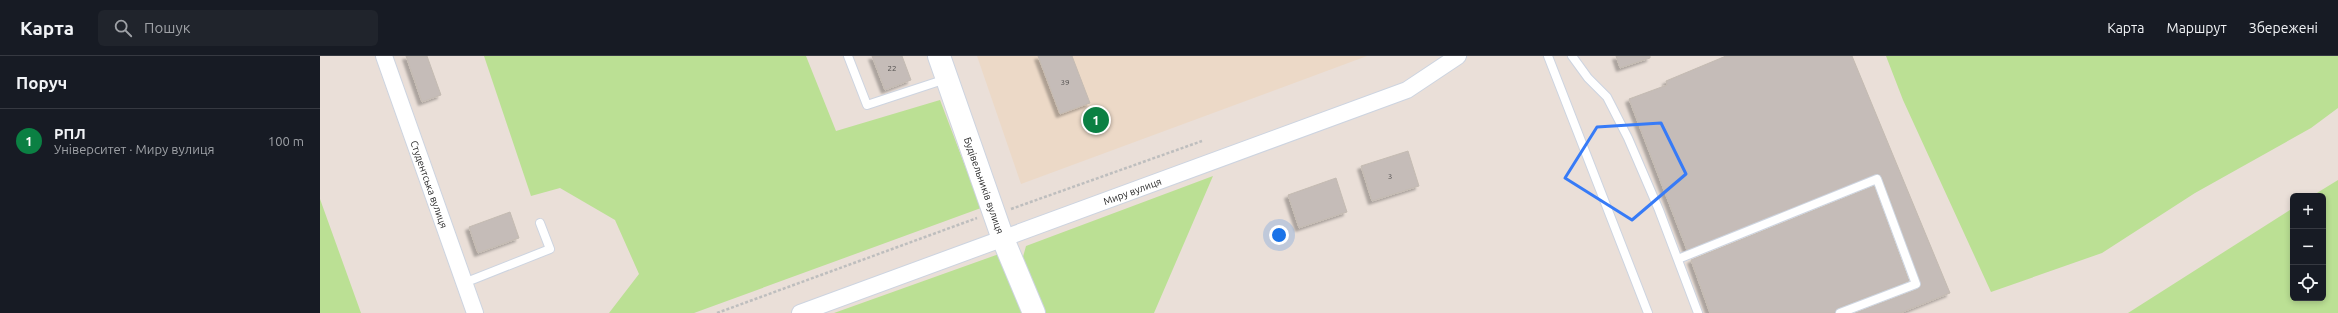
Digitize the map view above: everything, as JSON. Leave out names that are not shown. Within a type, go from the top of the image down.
[{"type":"street","name":"Студентська вулиця","points":[[384,56],[475,313]]},
{"type":"street","name":"Будівельників вулиця","points":[[938,56],[1003,239],[1034,313]]},
{"type":"street","name":"Миру вулиця","points":[[800,313],[1407,90],[1458,56]]},
{"type":"lane","points":[[848,56],[867,105],[947,79]]},
{"type":"lane","points":[[1548,56],[1648,313]]},
{"type":"lane","points":[[1572,56],[1588,78],[1607,97],[1628,138],[1659,210],[1698,313]]},
{"type":"lane","points":[[1678,259],[1876,179],[1916,284],[1840,313]]},
{"type":"lane","points":[[464,282],[550,249],[540,223]]},
{"type":"path","points":[[717,313],[981,216],[995,215],[1202,141]]},
{"type":"highlighted area","points":[[1661,123],[1686,174],[1632,220],[1565,178],[1597,127]]},
{"type":"shaded area","points":[[977,56],[1367,56],[1021,184]]},
{"type":"green space","points":[[484,56],[806,56],[836,131],[940,100],[981,208],[694,313],[609,313],[639,274],[615,220],[560,188],[531,196]]},
{"type":"green space","points":[[1886,56],[2338,56],[2338,108],[2311,128],[2195,193],[2102,253],[1991,292],[1903,100]]},
{"type":"green space","points":[[1213,176],[1154,313],[1042,313],[1021,264],[1026,246]]},
{"type":"green space","points":[[2338,180],[2338,313],[2128,313],[2290,210],[2290,301],[2326,301],[2326,193],[2317,193]]},
{"type":"green space","points":[[320,199],[361,313],[320,313]]},
{"type":"green space","points":[[999,254],[1023,313],[834,313]]},
{"type":"building","points":[[406,56],[427,56],[441,95],[422,102]]},
{"type":"building","points":[[872,56],[902,56],[911,80],[885,90]]},
{"type":"building","points":[[1038,56],[1072,56],[1090,103],[1060,114]]},
{"type":"building","points":[[1616,56],[1650,56],[1650,58],[1620,68]]},
{"type":"building","points":[[1726,56],[1852,56],[1950,293],[1900,313],[1855,313],[1918,289],[1921,285],[1882,177],[1878,174],[1687,250],[1629,99],[1667,85],[1666,81]]},
{"type":"building","points":[[1408,151],[1419,186],[1372,201],[1361,166]]},
{"type":"building","points":[[1336,178],[1347,212],[1299,228],[1288,195]]},
{"type":"building","points":[[1874,186],[1909,281],[1838,308],[1835,313],[1710,313],[1691,260]]},
{"type":"building","points":[[510,212],[519,238],[478,253],[469,227]]},
{"type":"place","name":"РПЛ","points":[[1096,120]]}]
